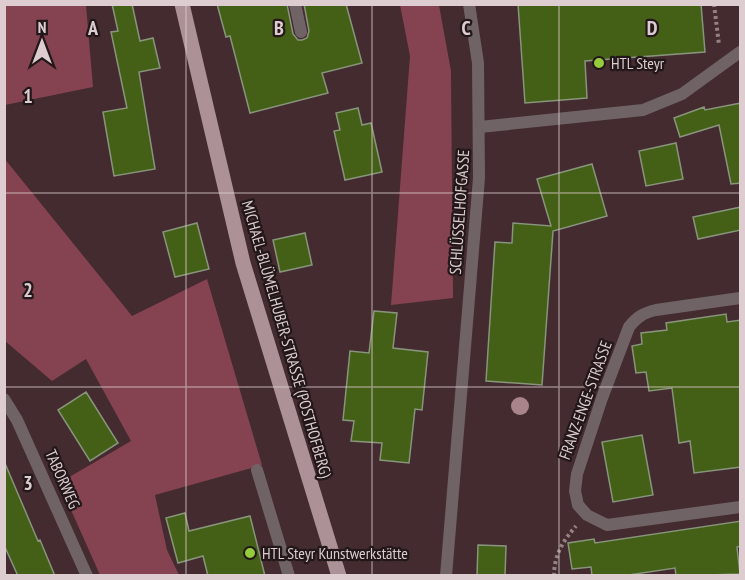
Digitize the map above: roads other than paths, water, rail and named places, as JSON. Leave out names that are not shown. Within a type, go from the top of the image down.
[{"type":"main road","name":"MICHAEL-BLÜMELHUBER-STRASSE (POSTHOFBERG)","points":[[184,5],[243,263],[339,576]]},
{"type":"street","points":[[295,4],[302,32]]},
{"type":"street","points":[[469,4],[478,63],[480,127]]},
{"type":"street","name":"SCHLÜSSELHOFGASSE","points":[[446,576],[478,190],[480,127],[644,110],[682,94],[741,52]]},
{"type":"street","name":"FRANZ-ENGE-STRASSE","points":[[741,298],[656,310],[643,314],[635,320],[629,327],[602,398],[577,474],[575,491],[578,505],[587,515],[607,525],[741,507]]},
{"type":"street","name":"TABORWEG","points":[[4,399],[17,420],[87,576]]},
{"type":"street","points":[[257,470],[289,576]]},
{"type":"place","name":"HTL Steyr","points":[[599,63]]},
{"type":"place","name":"HTL Steyr Kunstwerkstätte","points":[[250,553]]}]
